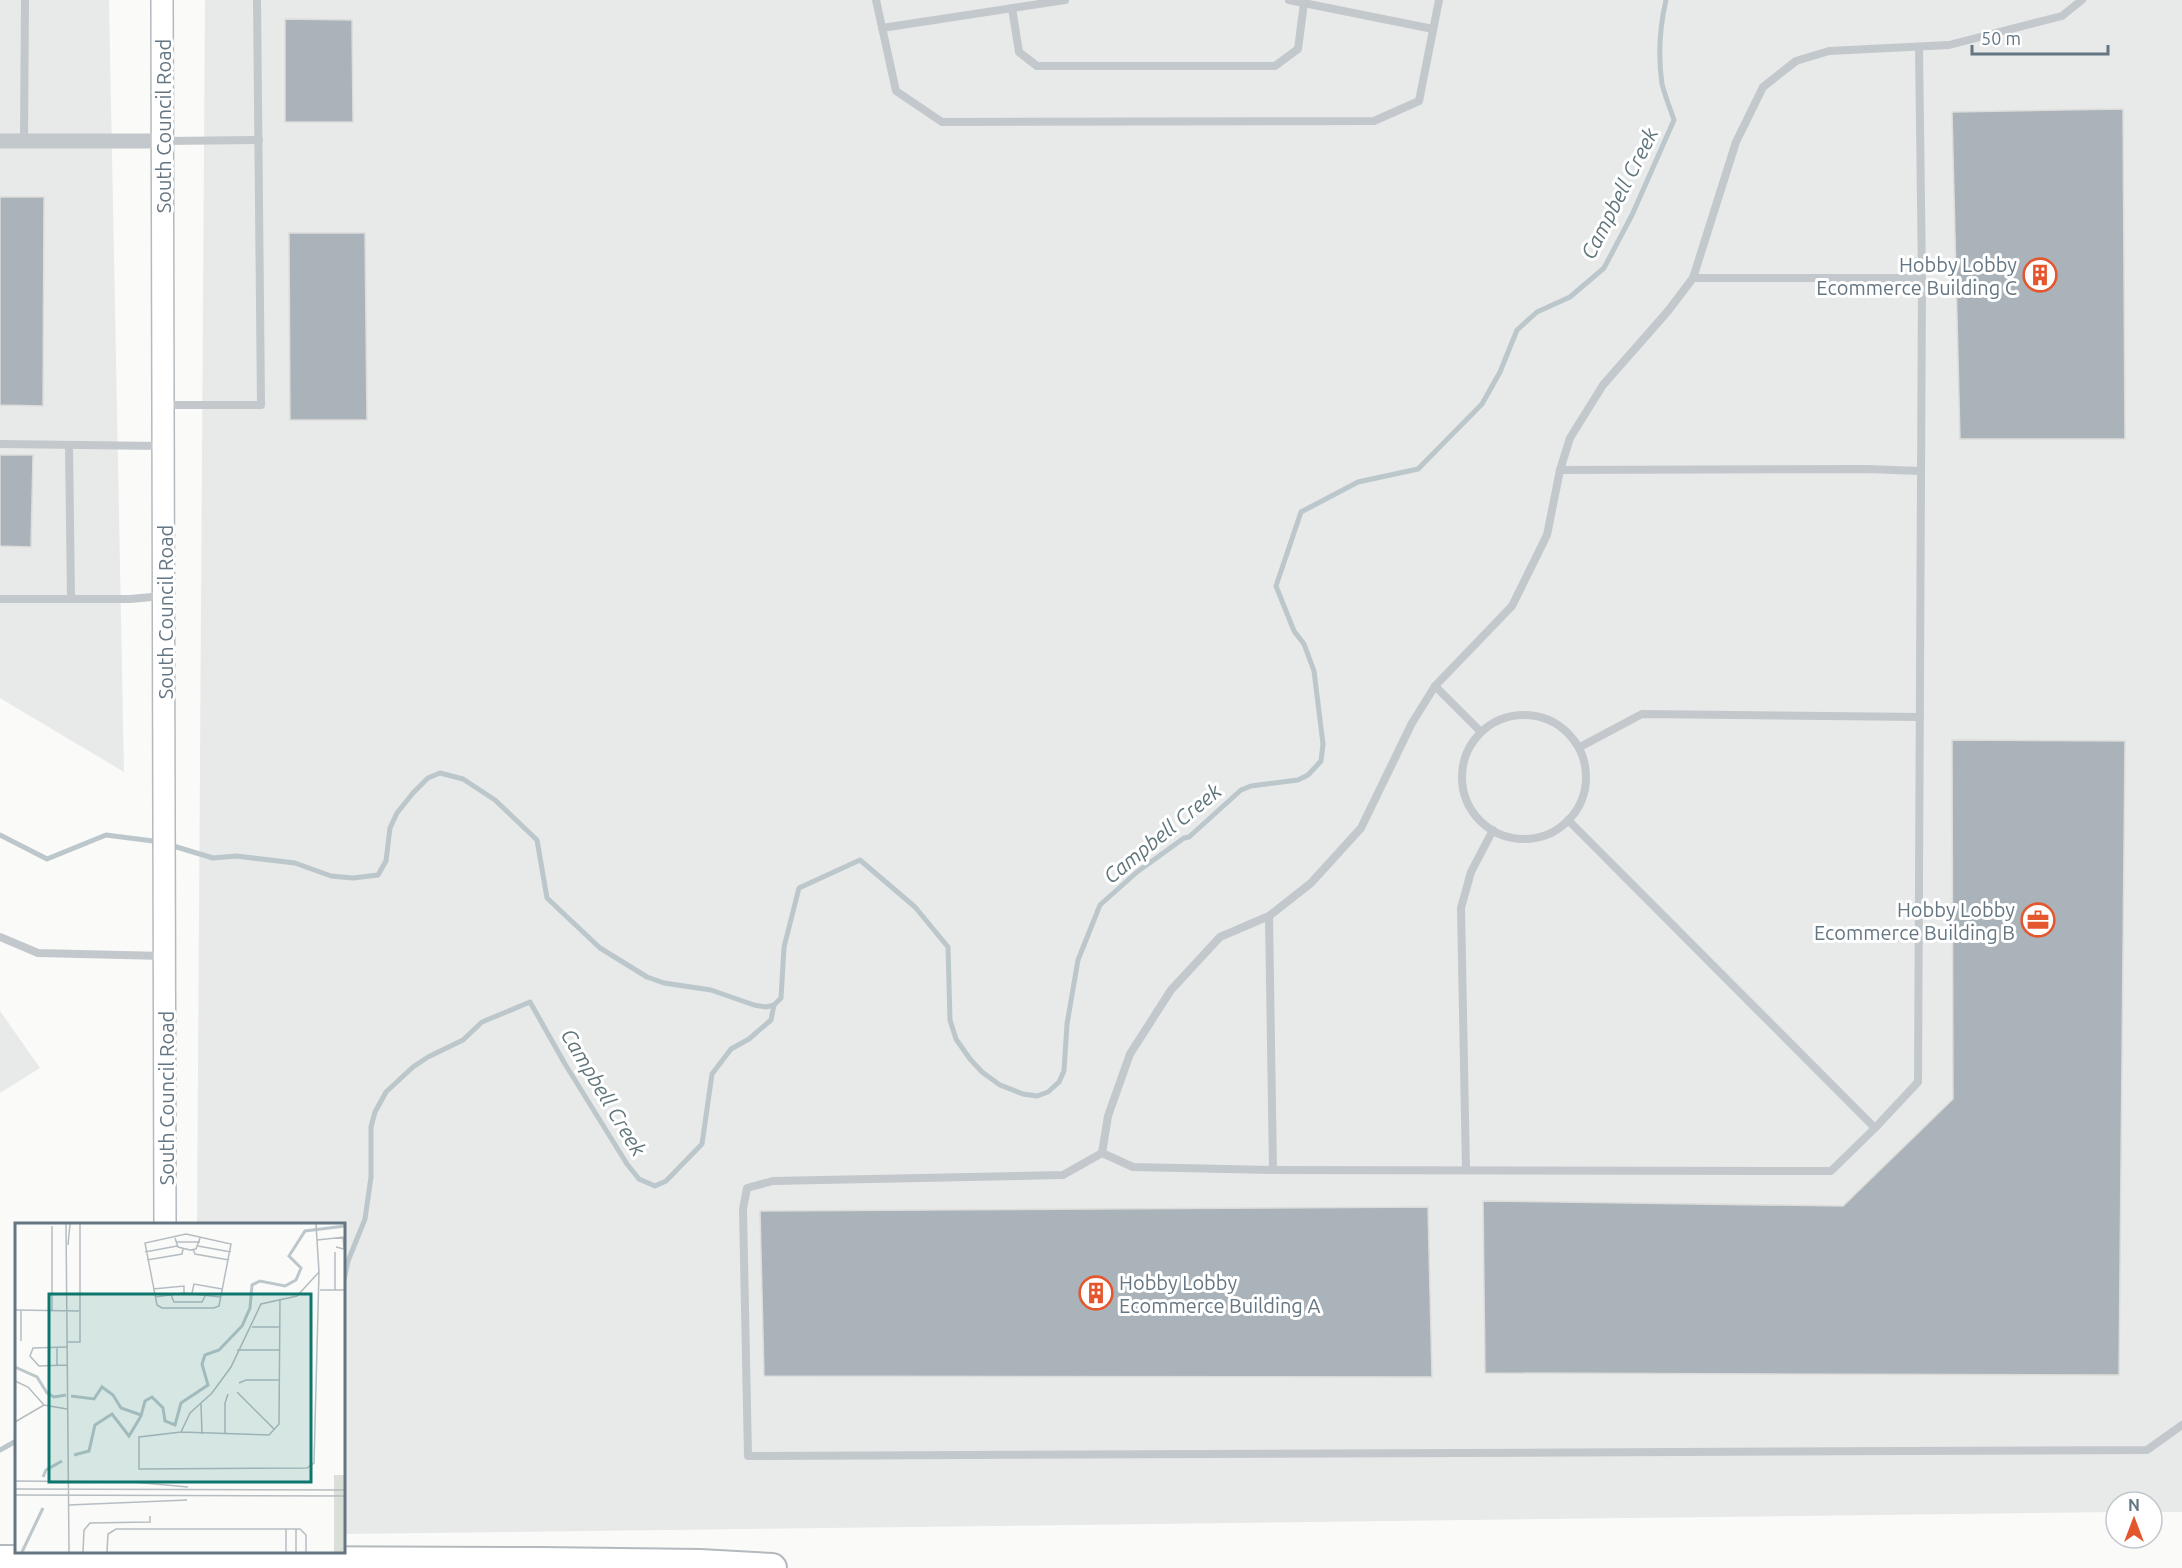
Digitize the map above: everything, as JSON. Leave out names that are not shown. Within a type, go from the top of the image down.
[{"type":"highway","points":[[0,1560],[620,1563],[772,1568]]},
{"type":"main road","name":"South Council Road","points":[[162,0],[165,1223]]},
{"type":"street","points":[[0,141],[163,141]]},
{"type":"lane","points":[[24,141],[25,0]]},
{"type":"lane","points":[[164,405],[261,405],[257,0]]},
{"type":"lane","points":[[876,0],[896,91],[942,122],[1374,121],[1419,101],[1439,0]]},
{"type":"lane","points":[[882,28],[1065,0]]},
{"type":"lane","points":[[1289,0],[1433,29]]},
{"type":"lane","points":[[1102,1153],[1108,1116],[1130,1054],[1171,990],[1220,937],[1269,916],[1311,883],[1361,828],[1412,723],[1435,686],[1512,606],[1547,536],[1560,470],[1570,438],[1603,385],[1668,311],[1693,278],[1736,142],[1762,87],[1796,61],[1829,51],[1949,45],[2062,16],[2082,0]]},
{"type":"lane","points":[[1012,8],[1019,52],[1037,66],[1275,66],[1298,49],[1304,3]]},
{"type":"lane","points":[[1102,1153],[1133,1167],[1273,1170],[1830,1171],[1918,1082],[1922,278],[1919,47]]},
{"type":"lane","points":[[163,141],[259,140]]},
{"type":"lane","points":[[1693,278],[1922,278]]},
{"type":"lane","points":[[0,444],[164,446]]},
{"type":"lane","points":[[69,445],[71,599]]},
{"type":"lane","points":[[1560,470],[1920,471]]},
{"type":"lane","points":[[0,599],[130,599],[165,595]]},
{"type":"lane","points":[[1435,686],[1481,732]]},
{"type":"lane","points":[[1580,747],[1642,714],[1920,717]]},
{"type":"lane","points":[[1517,715],[1537,716],[1555,723],[1580,747],[1586,770],[1585,788],[1578,806],[1568,820],[1555,830],[1540,836],[1524,838],[1508,836],[1493,830],[1480,820],[1470,807],[1463,784],[1464,759],[1471,744],[1481,732],[1498,720],[1517,715]]},
{"type":"lane","points":[[1568,820],[1875,1128]]},
{"type":"lane","points":[[1466,1169],[1461,908],[1471,872],[1493,830]]},
{"type":"lane","points":[[1269,916],[1273,1170]]},
{"type":"lane","points":[[0,937],[38,952],[166,956]]},
{"type":"lane","points":[[1102,1153],[1063,1175],[773,1181],[747,1188],[743,1209],[748,1456],[2146,1450],[2182,1425]]},
{"type":"shaded area","points":[[0,0],[109,0],[124,772],[0,698]]},
{"type":"shaded area","points":[[205,0],[2182,0],[2182,1512],[2164,1512],[2164,1490],[2104,1490],[2104,1512],[345,1534],[345,1223],[197,1223]]},
{"type":"shaded area","points":[[0,1011],[40,1068],[0,1093]]},
{"type":"building","points":[[285,19],[352,20],[353,122],[285,122]]},
{"type":"building","name":"Hobby Lobby Ecommerce Building C","points":[[2123,109],[2125,439],[1960,439],[1952,112]]},
{"type":"building","points":[[0,197],[44,197],[43,406],[0,405]]},
{"type":"building","points":[[289,233],[365,233],[367,420],[290,420]]},
{"type":"building","points":[[0,455],[33,455],[31,547],[0,546]]},
{"type":"building","name":"Hobby Lobby Ecommerce Building B","points":[[1952,740],[2125,741],[2119,1375],[1485,1373],[1483,1201],[1843,1206],[1953,1099]]},
{"type":"building","name":"Hobby Lobby Ecommerce Building A","points":[[1428,1207],[1432,1377],[764,1376],[760,1211]]},
{"type":"waterway","name":"Campbell Creek","points":[[345,1275],[348,1261],[365,1219],[371,1177],[371,1127],[375,1112],[386,1092],[413,1067],[463,1040],[482,1022],[530,1002],[565,1064],[627,1164],[639,1179],[655,1186],[666,1181],[702,1144],[712,1074],[731,1049],[749,1039],[771,1020],[774,1005],[781,998],[784,947],[799,888],[860,860],[915,907],[948,947],[950,1020],[956,1039],[970,1059],[982,1072],[1000,1085],[1023,1094],[1037,1096],[1048,1092],[1059,1082],[1064,1071],[1067,1024],[1078,960],[1100,905],[1137,872],[1184,838],[1189,837],[1241,790],[1251,786],[1298,780],[1308,775],[1321,761],[1323,744],[1314,671],[1304,644],[1294,631],[1276,586],[1301,512],[1358,482],[1418,469],[1482,404],[1500,372],[1517,330],[1537,312],[1570,297],[1604,268],[1632,215],[1674,120],[1662,84],[1660,63],[1662,20],[1666,0]]},
{"type":"waterway","points":[[170,845],[213,858],[236,856],[295,863],[331,876],[353,878],[378,875],[386,861],[390,828],[397,813],[413,793],[428,778],[440,773],[463,779],[495,800],[537,840],[547,898],[600,948],[647,977],[664,983],[711,990],[754,1005],[766,1007],[774,1005]]},
{"type":"waterway","points":[[0,835],[47,859],[106,835],[161,842]]},
{"type":"waterway","name":"Campbell Creek","points":[[0,1450],[15,1442]]},
{"type":"place","name":"Hobby Lobby Ecommerce Building C","points":[[2040,275]]},
{"type":"place","name":"Hobby Lobby Ecommerce Building B","points":[[2038,920]]},
{"type":"place","name":"Hobby Lobby Ecommerce Building A","points":[[1096,1293]]}]
